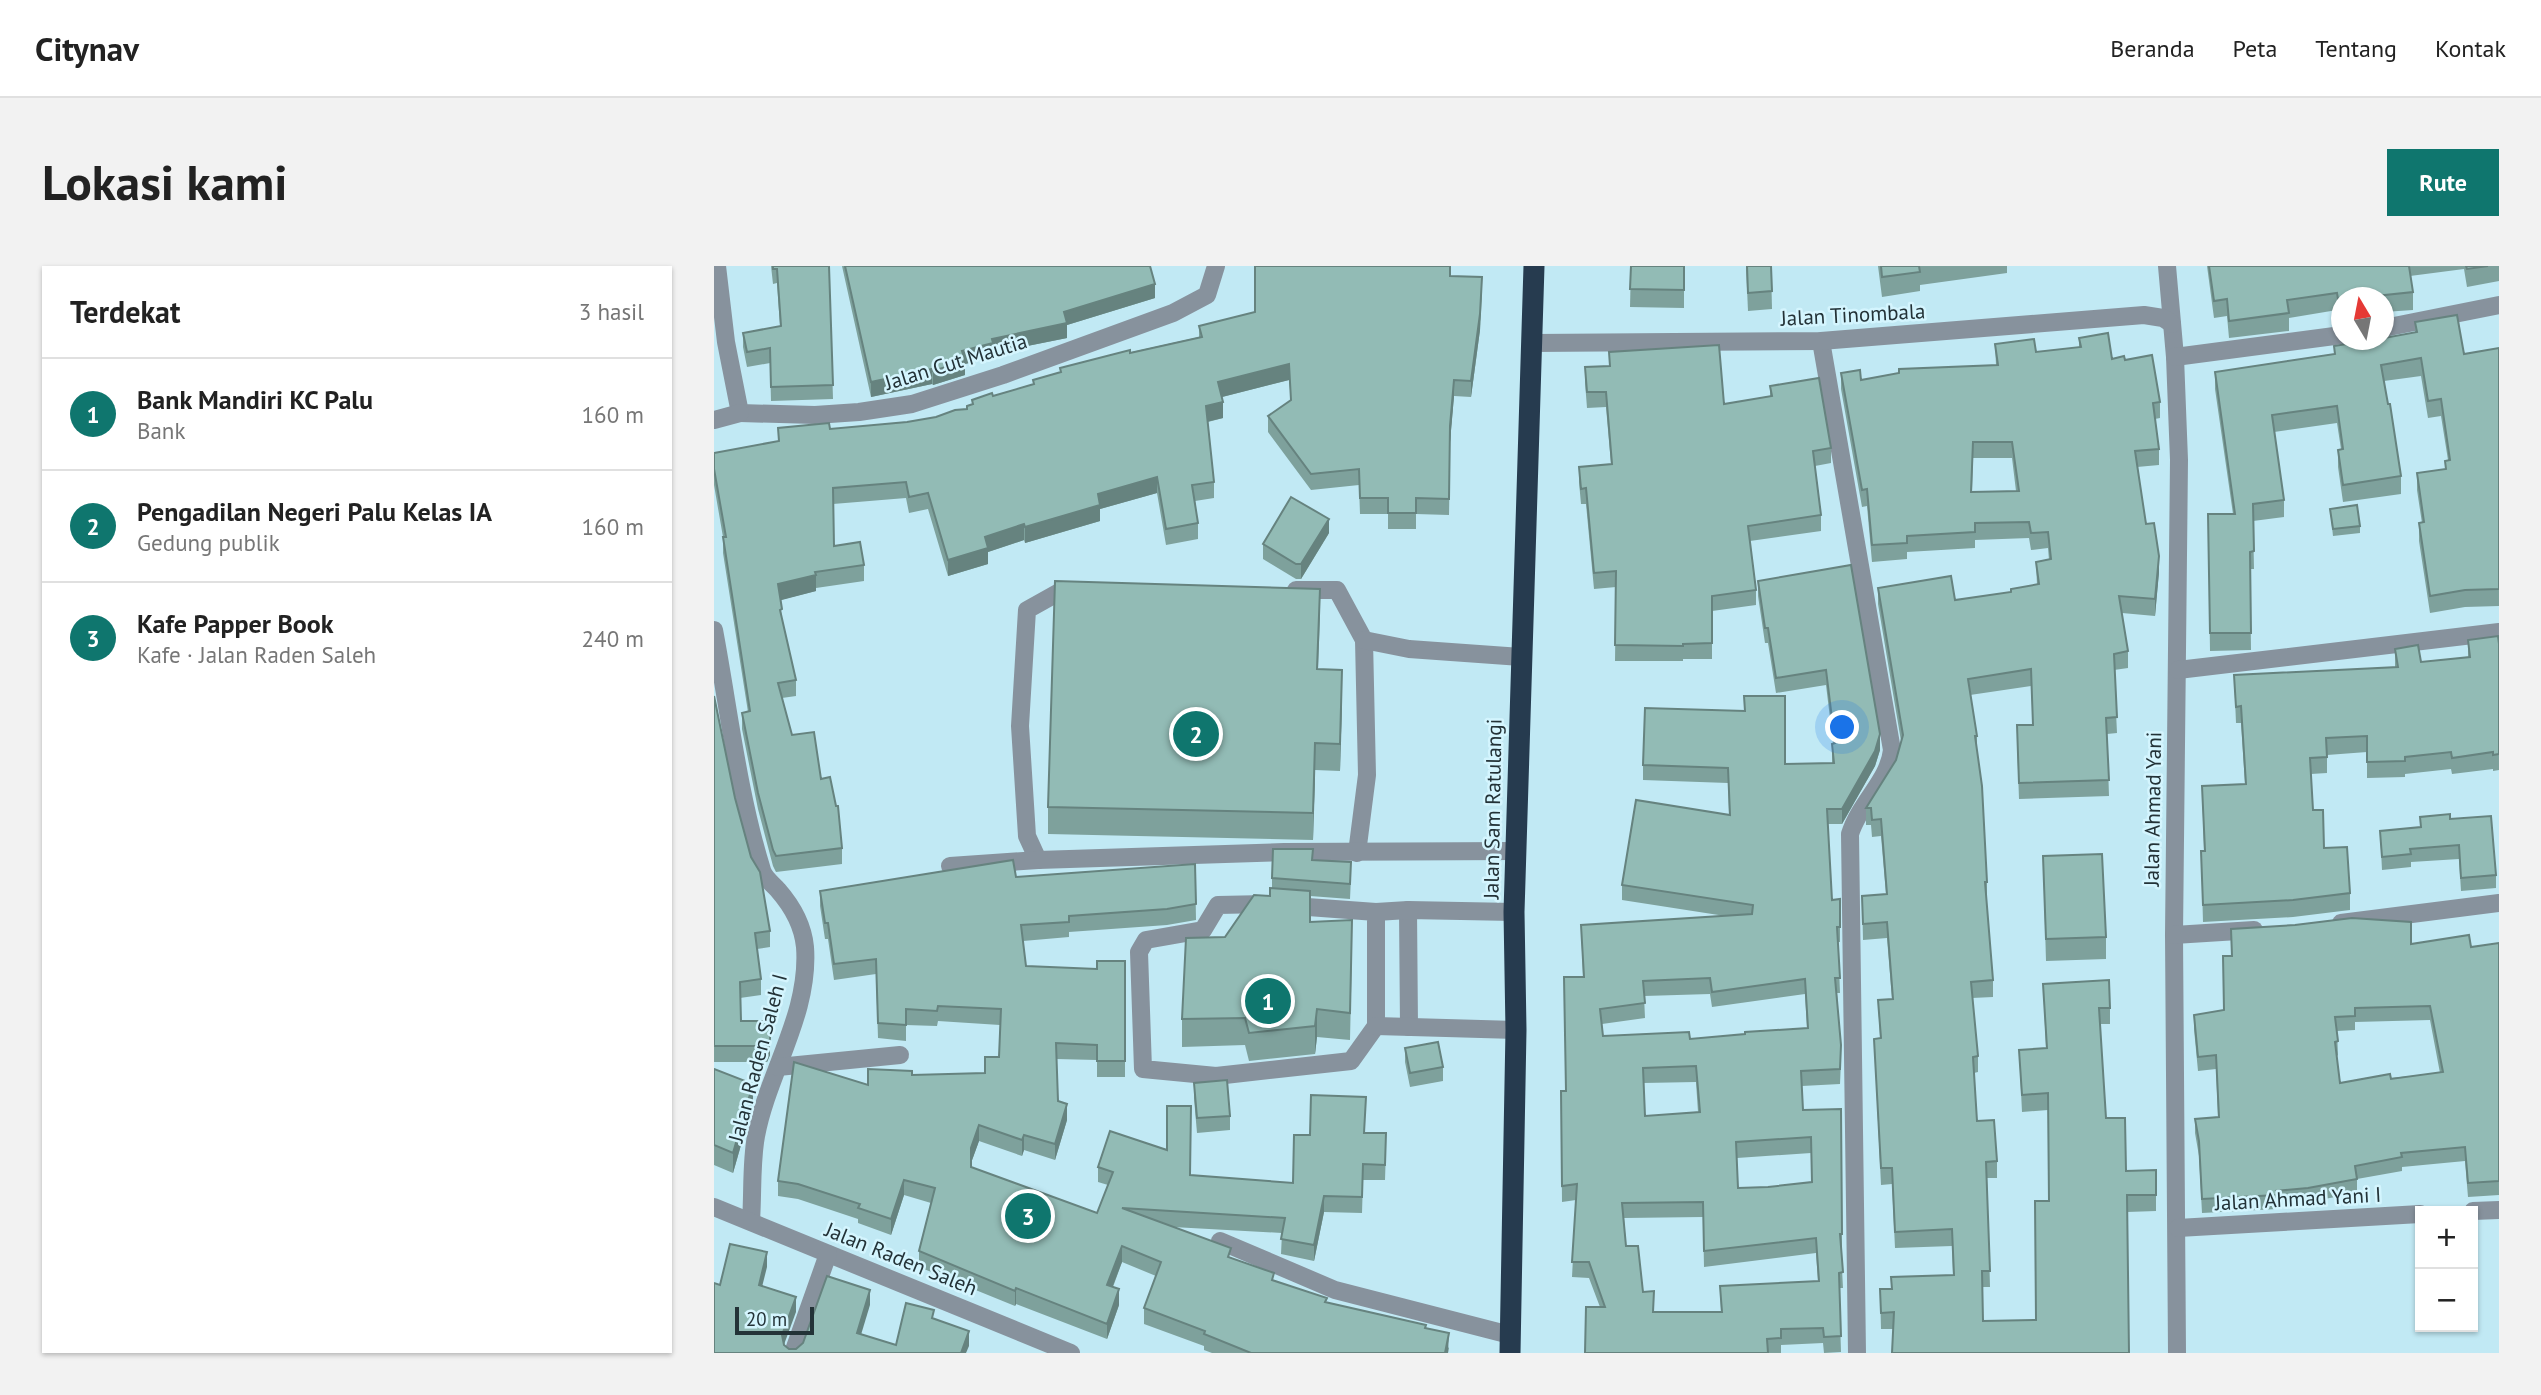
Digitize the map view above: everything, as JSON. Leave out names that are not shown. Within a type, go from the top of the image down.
[{"type":"highway","name":"Jalan Sam Ratulangi","points":[[1510,1344],[1516,1030],[1514,912],[1534,266]]},
{"type":"street","points":[[714,420],[740,413],[726,342],[718,266]]},
{"type":"street","name":"Jalan Cut Mautia","points":[[740,413],[815,415],[912,404],[1003,375],[1173,313],[1207,295],[1216,266]]},
{"type":"street","name":"Jalan Ahmad Yani","points":[[2167,266],[2175,357],[2179,460],[2174,935],[2177,1353]]},
{"type":"street","points":[[2394,325],[2499,305]]},
{"type":"street","name":"Jalan Tinombala","points":[[1533,343],[1821,341],[2144,315],[2162,318],[2172,324]]},
{"type":"street","points":[[2175,357],[2331,336]]},
{"type":"street","points":[[1821,341],[1892,750],[1890,765],[1856,816],[1850,834],[1857,1353]]},
{"type":"street","points":[[1282,590],[1337,590],[1364,640],[1367,775],[1357,853]]},
{"type":"street","points":[[1038,860],[1027,836],[1020,726],[1027,610],[1061,591],[1089,591]]},
{"type":"street","name":"Jalan Raden Saleh I","points":[[714,630],[744,802],[763,874],[780,892],[802,928],[805,948],[803,978],[793,1028],[756,1137],[751,1221]]},
{"type":"street","points":[[2178,670],[2499,632]]},
{"type":"street","points":[[1364,640],[1409,649],[1521,657]]},
{"type":"street","points":[[950,866],[1038,860],[1284,852],[1516,851]]},
{"type":"street","points":[[2326,924],[2499,903]]},
{"type":"street","points":[[1376,912],[1376,1026],[1351,1061],[1216,1076],[1143,1069],[1139,952],[1146,940],[1203,930],[1217,905],[1266,904],[1376,912],[1514,912]]},
{"type":"street","points":[[1408,910],[1409,1027]]},
{"type":"street","points":[[2174,935],[2267,930]]},
{"type":"street","points":[[1376,1026],[1516,1030]]},
{"type":"street","points":[[778,1067],[900,1055]]},
{"type":"street","name":"Jalan Raden Saleh","points":[[714,1207],[1071,1353]]},
{"type":"street","points":[[2478,1211],[2499,1210]]},
{"type":"street","name":"Jalan Ahmad Yani I","points":[[2178,1228],[2415,1214]]},
{"type":"street","points":[[1220,1241],[1335,1290],[1510,1344]]},
{"type":"street","points":[[793,1353],[828,1254]]},
{"type":"building","points":[[773,266],[829,266],[833,385],[771,387],[770,348],[747,352],[743,333],[781,326],[777,269],[773,269]]},
{"type":"building","points":[[845,266],[1150,266],[1155,284],[1064,312],[1067,323],[992,339],[993,343],[962,351],[965,361],[933,371],[932,369],[871,382]]},
{"type":"building","points":[[1255,266],[1450,266],[1450,276],[1482,277],[1471,381],[1454,380],[1449,499],[1416,498],[1416,513],[1388,513],[1388,498],[1360,498],[1359,469],[1311,474],[1268,416],[1291,400],[1289,364],[1218,382],[1223,402],[1206,406],[1214,482],[1192,485],[1198,523],[1166,529],[1157,477],[1098,494],[1100,505],[985,537],[988,548],[948,560],[928,493],[909,497],[906,482],[833,488],[834,546],[860,542],[864,565],[815,572],[816,575],[778,584],[780,610],[796,680],[778,683],[792,735],[814,732],[821,779],[830,777],[838,806],[842,848],[776,856],[758,793],[742,713],[750,711],[723,537],[726,537],[714,469],[714,453],[779,441],[778,428],[829,423],[830,429],[936,417],[967,409],[967,406],[973,404],[972,400],[992,393],[993,396],[1034,384],[1033,380],[1061,372],[1060,368],[1130,350],[1130,353],[1202,337],[1199,326],[1255,312]]},
{"type":"building","points":[[1631,266],[1684,266],[1684,290],[1630,289]]},
{"type":"building","points":[[1747,266],[1771,266],[1772,291],[1748,293]]},
{"type":"building","points":[[1881,266],[1919,266],[1920,272],[1882,277]]},
{"type":"building","points":[[2209,266],[2409,266],[2413,292],[2394,294],[2394,287],[2331,287],[2331,294],[2287,300],[2289,313],[2229,321],[2227,299],[2214,301]]},
{"type":"building","points":[[2466,266],[2488,266],[2467,269]]},
{"type":"building","points":[[2457,315],[2464,354],[2499,348],[2499,589],[2465,590],[2430,596],[2419,523],[2424,522],[2417,473],[2446,469],[2445,461],[2450,460],[2441,399],[2428,401],[2421,358],[2381,365],[2401,476],[2343,485],[2338,450],[2343,449],[2337,406],[2272,415],[2284,500],[2253,504],[2254,551],[2250,552],[2251,633],[2210,633],[2208,514],[2235,514],[2215,372],[2335,354],[2334,350],[2394,350],[2394,336],[2417,332],[2415,322]]},
{"type":"building","points":[[2108,333],[2112,359],[2124,356],[2125,360],[2152,355],[2160,402],[2153,403],[2159,449],[2135,451],[2146,524],[2154,523],[2159,556],[2155,599],[2119,596],[2128,651],[2114,654],[2117,717],[2106,718],[2109,780],[2019,783],[2017,725],[2033,725],[2031,669],[1968,679],[1982,786],[1985,882],[1993,980],[1971,982],[1978,1056],[1973,1057],[1977,1121],[1994,1120],[1997,1161],[1986,1162],[1990,1271],[1982,1271],[1983,1321],[2036,1320],[2035,1201],[2049,1201],[2048,1093],[2022,1095],[2019,1050],[2047,1048],[2043,984],[2109,980],[2110,1008],[2099,1008],[2106,1118],[2125,1118],[2126,1171],[2156,1170],[2156,1195],[2127,1195],[2129,1353],[1892,1353],[1894,1312],[1881,1313],[1880,1289],[1892,1289],[1891,1277],[1954,1275],[1952,1229],[1895,1232],[1892,1168],[1881,1168],[1874,1039],[1881,1038],[1878,1000],[1893,999],[1887,922],[1863,924],[1862,896],[1887,894],[1881,819],[1872,820],[1871,808],[1866,808],[1896,760],[1903,735],[1878,588],[1951,576],[1955,600],[2011,592],[2011,589],[2039,584],[2036,562],[2051,559],[2048,532],[2031,533],[2029,522],[1975,523],[1975,532],[1907,536],[1907,543],[1872,545],[1867,489],[1862,490],[1841,373],[1860,370],[1861,380],[1899,373],[1899,369],[1998,365],[1995,344],[2034,339],[2036,352],[2081,347],[2079,338]],"holes":[[[1973,442],[2012,442],[2019,491],[1971,492]]]},
{"type":"building","points":[[1719,345],[1724,404],[1772,396],[1770,386],[1819,378],[1831,448],[1813,451],[1821,515],[1748,526],[1756,590],[1712,596],[1712,643],[1683,646],[1615,645],[1616,571],[1594,573],[1586,488],[1581,489],[1579,467],[1612,464],[1606,392],[1587,392],[1585,367],[1610,366],[1609,352]]},
{"type":"building","points":[[1291,497],[1329,519],[1301,564],[1296,564],[1263,544]]},
{"type":"building","points":[[2357,505],[2360,526],[2333,529],[2330,509]]},
{"type":"building","points":[[1851,565],[1880,734],[1875,751],[1842,809],[1827,809],[1832,900],[1840,899],[1840,927],[1837,927],[1840,978],[1835,978],[1841,1045],[1840,1069],[1801,1071],[1803,1110],[1841,1109],[1841,1336],[1824,1337],[1823,1328],[1781,1329],[1781,1338],[1767,1339],[1768,1353],[1585,1353],[1586,1307],[1605,1307],[1589,1262],[1572,1262],[1577,1184],[1562,1186],[1561,1091],[1566,1091],[1564,977],[1584,977],[1581,925],[1752,914],[1753,905],[1622,885],[1636,800],[1730,815],[1728,768],[1643,765],[1645,708],[1745,711],[1744,696],[1785,696],[1785,764],[1834,763],[1832,744],[1835,743],[1826,670],[1776,678],[1758,581]],"holes":[[[1710,978],[1712,992],[1805,979],[1808,1028],[1690,1039],[1689,1032],[1603,1036],[1600,1009],[1645,1003],[1643,981]],[[1696,1066],[1700,1112],[1645,1116],[1643,1068]],[[1811,1137],[1812,1182],[1738,1188],[1736,1142]],[[1703,1202],[1704,1251],[1816,1238],[1819,1281],[1720,1286],[1722,1312],[1653,1312],[1654,1291],[1643,1292],[1638,1246],[1626,1246],[1622,1203]]]},
{"type":"building","points":[[1055,581],[1320,589],[1317,669],[1342,670],[1340,744],[1315,743],[1313,813],[1048,807]]},
{"type":"building","points":[[2498,636],[2499,754],[2493,755],[2493,752],[2452,758],[2451,752],[2405,757],[2405,761],[2367,762],[2367,736],[2326,738],[2327,757],[2310,758],[2313,810],[2323,810],[2324,848],[2347,847],[2350,893],[2293,900],[2203,905],[2201,851],[2205,851],[2202,786],[2246,784],[2241,706],[2236,707],[2234,675],[2398,667],[2395,649],[2418,645],[2421,662],[2470,657],[2468,640]]},
{"type":"building","points":[[714,696],[735,798],[751,857],[760,872],[770,931],[755,933],[761,979],[740,982],[741,1021],[770,1021],[770,1039],[767,1046],[714,1046]]},
{"type":"building","points":[[2450,814],[2450,819],[2491,816],[2496,875],[2461,878],[2459,845],[2410,849],[2411,854],[2382,857],[2380,831],[2421,827],[2420,817]]},
{"type":"building","points":[[1273,849],[1313,849],[1312,860],[1351,862],[1350,884],[1272,878]]},
{"type":"building","points":[[2102,854],[2106,937],[2046,939],[2043,856]]},
{"type":"building","points":[[1013,860],[1016,877],[1195,864],[1196,904],[1167,909],[1069,916],[1069,922],[1021,925],[1026,966],[1097,969],[1097,961],[1125,961],[1125,1061],[1097,1061],[1097,1045],[1056,1043],[1058,1101],[1067,1104],[1055,1144],[1024,1135],[1022,1140],[979,1125],[971,1148],[971,1167],[1097,1213],[1113,1172],[1098,1167],[1110,1131],[1167,1150],[1167,1106],[1191,1106],[1190,1175],[1293,1183],[1294,1135],[1310,1135],[1311,1095],[1366,1097],[1364,1133],[1386,1133],[1385,1165],[1363,1164],[1362,1197],[1324,1196],[1314,1245],[1281,1239],[1285,1218],[1122,1208],[1231,1248],[1228,1257],[1274,1273],[1272,1280],[1327,1298],[1325,1302],[1426,1325],[1425,1328],[1449,1333],[1445,1353],[1251,1353],[1204,1334],[1205,1331],[1144,1308],[1161,1262],[1122,1246],[1107,1285],[1119,1289],[1107,1324],[1016,1288],[1015,1291],[919,1251],[935,1188],[904,1180],[891,1219],[858,1208],[860,1204],[798,1184],[778,1181],[794,1062],[868,1085],[868,1069],[912,1071],[912,1075],[985,1073],[985,1057],[999,1057],[1001,1009],[938,1006],[937,1011],[906,1009],[906,1025],[878,1023],[876,959],[834,964],[820,891]]},
{"type":"building","points":[[1270,888],[1310,891],[1310,922],[1352,920],[1350,1013],[1317,1009],[1315,1026],[1249,1033],[1245,1018],[1182,1019],[1186,938],[1225,937],[1254,895],[1270,896]]},
{"type":"building","points":[[2352,918],[2411,922],[2411,944],[2469,935],[2471,947],[2499,943],[2499,1181],[2468,1183],[2465,1147],[2401,1153],[2402,1157],[2355,1166],[2357,1179],[2276,1191],[2277,1195],[2202,1199],[2195,1119],[2219,1117],[2216,1055],[2198,1057],[2194,1015],[2224,1010],[2223,956],[2232,956],[2231,929]],"holes":[[[2430,1006],[2443,1072],[2391,1079],[2390,1074],[2340,1083],[2335,1017],[2355,1016],[2355,1008]]]},
{"type":"building","points":[[1438,1042],[1443,1067],[1410,1073],[1405,1048]]},
{"type":"building","points":[[714,1069],[753,1084],[733,1153],[714,1145]]},
{"type":"building","points":[[1227,1080],[1230,1116],[1197,1118],[1194,1083]]},
{"type":"building","points":[[730,1244],[767,1252],[759,1285],[796,1297],[782,1335],[784,1345],[789,1349],[796,1349],[803,1343],[827,1276],[870,1290],[857,1333],[896,1345],[906,1303],[934,1310],[932,1318],[969,1331],[961,1353],[714,1353],[714,1283],[720,1285]]},
{"type":"place","name":"Pengadilan Negeri Palu Kelas IA","points":[[1196,734]]},
{"type":"place","name":"Bank Mandiri KC Palu","points":[[1268,1001]]},
{"type":"place","name":"Kafe Papper Book","points":[[1028,1216]]}]
